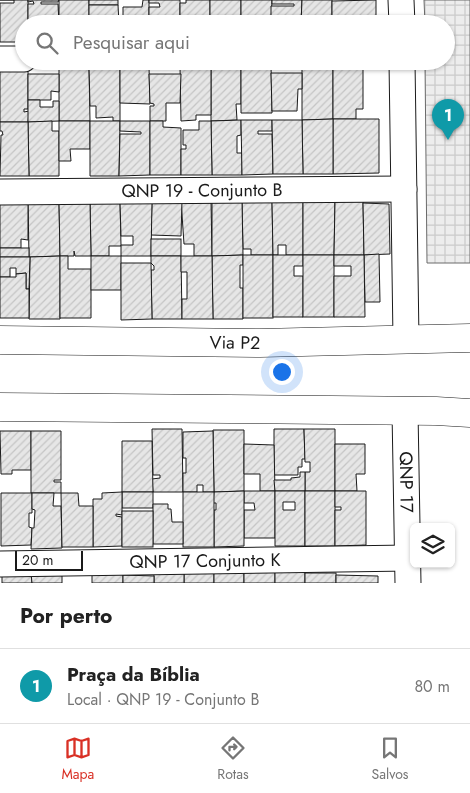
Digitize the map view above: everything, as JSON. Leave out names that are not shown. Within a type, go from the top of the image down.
[{"type":"main road","name":"Via P2","points":[[0,340],[260,343],[470,338]]},
{"type":"main road","points":[[0,407],[470,412]]},
{"type":"street","points":[[402,0],[402,15]]},
{"type":"street","points":[[0,59],[15,59]]},
{"type":"street","points":[[402,70],[406,340]]},
{"type":"street","name":"QNP 19 - Conjunto B","points":[[0,192],[404,189]]},
{"type":"street","name":"QNP 17","points":[[405,411],[408,583]]},
{"type":"street","name":"QNP 17 Conjunto K","points":[[0,564],[409,558]]},
{"type":"shaded area","points":[[424,0],[470,0],[470,263],[427,263],[425,70],[455,70],[455,15],[425,15]]},
{"type":"building","points":[[14,0],[28,0],[28,15],[15,15],[15,42],[0,42],[0,3],[14,3]]},
{"type":"building","points":[[28,0],[59,0],[58,2],[41,2],[41,4],[58,4],[59,15],[28,15],[28,4],[34,4],[33,1],[28,2]]},
{"type":"building","points":[[59,0],[89,0],[89,15],[59,15]]},
{"type":"building","points":[[89,0],[118,0],[118,5],[89,5]]},
{"type":"building","points":[[143,0],[149,0],[149,15],[123,15],[123,7],[142,7]]},
{"type":"building","points":[[149,0],[180,0],[180,15],[149,15],[149,7],[160,7],[159,3],[149,3]]},
{"type":"building","points":[[186,0],[210,0],[210,15],[180,15],[180,3],[186,3]]},
{"type":"building","points":[[210,0],[241,0],[241,15],[210,15]]},
{"type":"building","points":[[241,0],[272,0],[271,15],[241,15]]},
{"type":"building","points":[[272,0],[302,0],[301,15],[271,15],[271,6],[294,6],[294,4],[272,4]]},
{"type":"building","points":[[302,0],[332,0],[332,15],[301,15]]},
{"type":"building","points":[[376,0],[376,15],[332,15],[332,1]]},
{"type":"building","points":[[89,5],[118,5],[119,15],[89,15]]},
{"type":"building","points":[[0,67],[28,70],[28,109],[24,109],[24,112],[29,111],[28,122],[0,122]]},
{"type":"building","points":[[59,70],[89,70],[90,121],[59,121]]},
{"type":"building","points":[[89,70],[120,70],[120,121],[113,121],[113,117],[96,118],[96,106],[90,106]]},
{"type":"building","points":[[120,70],[149,70],[150,104],[120,103]]},
{"type":"building","points":[[180,70],[211,70],[211,115],[196,115],[196,120],[181,121]]},
{"type":"building","points":[[211,70],[241,70],[241,104],[236,104],[237,120],[211,121]]},
{"type":"building","points":[[241,70],[271,70],[272,113],[241,113]]},
{"type":"building","points":[[302,70],[333,70],[333,119],[302,120]]},
{"type":"building","points":[[333,70],[363,70],[363,109],[356,109],[356,119],[333,119]]},
{"type":"building","points":[[271,73],[302,73],[302,89],[298,89],[297,111],[272,111]]},
{"type":"building","points":[[28,74],[59,74],[59,92],[51,91],[51,100],[28,100]]},
{"type":"building","points":[[149,74],[181,74],[180,103],[166,103],[166,121],[150,121],[150,106],[154,106],[154,104],[150,103]]},
{"type":"building","points":[[28,100],[40,100],[40,107],[53,107],[53,101],[59,101],[59,121],[28,122]]},
{"type":"building","points":[[333,119],[379,119],[379,173],[333,174]]},
{"type":"building","points":[[333,119],[333,174],[303,174],[302,120]]},
{"type":"building","points":[[241,120],[241,135],[237,136],[237,153],[242,153],[242,175],[212,175],[211,121]]},
{"type":"building","points":[[241,120],[272,120],[272,131],[258,131],[258,134],[272,134],[273,174],[242,175]]},
{"type":"building","points":[[272,120],[302,120],[303,174],[273,174]]},
{"type":"building","points":[[52,121],[52,131],[59,131],[59,176],[29,176],[28,122]]},
{"type":"building","points":[[59,121],[90,121],[90,149],[70,149],[71,161],[59,161]]},
{"type":"building","points":[[90,121],[120,121],[119,176],[90,176]]},
{"type":"building","points":[[120,121],[150,121],[150,175],[119,176],[120,134],[141,134],[141,132],[120,131]]},
{"type":"building","points":[[150,121],[163,121],[163,127],[181,128],[181,175],[150,175]]},
{"type":"building","points":[[199,121],[211,121],[212,175],[181,175],[181,149],[186,149],[186,145],[183,145],[183,130],[199,130]]},
{"type":"building","points":[[0,122],[28,122],[29,176],[0,176],[1,135],[3,135],[2,131],[0,131]]},
{"type":"building","points":[[181,200],[211,200],[212,256],[194,256],[194,244],[184,244]]},
{"type":"building","points":[[272,200],[273,255],[251,255],[251,249],[243,249],[242,201]]},
{"type":"building","points":[[28,201],[59,202],[60,256],[29,257]]},
{"type":"building","points":[[90,201],[120,201],[121,246],[109,246],[109,256],[91,256]]},
{"type":"building","points":[[182,201],[181,236],[151,235],[152,202]]},
{"type":"building","points":[[212,201],[242,201],[243,255],[212,256]]},
{"type":"building","points":[[303,201],[303,255],[286,255],[286,245],[278,245],[278,255],[273,255],[272,202]]},
{"type":"building","points":[[303,201],[335,201],[334,255],[303,255]]},
{"type":"building","points":[[335,201],[363,201],[364,255],[334,255]]},
{"type":"building","points":[[0,202],[28,202],[28,240],[21,239],[21,248],[0,248]]},
{"type":"building","points":[[59,202],[90,202],[91,256],[75,256],[74,251],[74,256],[60,256]]},
{"type":"building","points":[[120,202],[152,202],[151,256],[121,256],[121,245],[133,245],[133,236],[121,236]]},
{"type":"building","points":[[363,203],[389,204],[390,254],[364,255]]},
{"type":"building","points":[[151,239],[181,239],[181,256],[151,256]]},
{"type":"building","points":[[0,248],[29,248],[29,257],[0,257]]},
{"type":"building","points":[[379,254],[380,302],[365,302],[364,255]]},
{"type":"building","points":[[243,255],[243,265],[240,265],[240,288],[243,288],[243,319],[213,319],[212,256]]},
{"type":"building","points":[[243,255],[273,255],[273,318],[243,318]]},
{"type":"building","points":[[273,255],[303,255],[303,266],[294,266],[294,276],[303,276],[303,317],[273,317]]},
{"type":"building","points":[[303,255],[334,255],[334,317],[303,317]]},
{"type":"building","points":[[334,255],[364,255],[365,317],[334,317],[334,276],[351,276],[351,266],[334,266]]},
{"type":"building","points":[[60,256],[60,319],[29,319],[30,257]]},
{"type":"building","points":[[60,256],[68,256],[68,269],[91,269],[91,318],[60,318]]},
{"type":"building","points":[[91,256],[121,256],[121,290],[91,290]]},
{"type":"building","points":[[151,256],[181,256],[182,319],[152,319],[151,270],[154,270],[154,266],[151,263]]},
{"type":"building","points":[[181,256],[212,256],[213,319],[182,319],[182,299],[187,299],[187,272],[181,272]]},
{"type":"building","points":[[0,257],[30,257],[29,289],[26,289],[26,273],[16,274],[16,268],[10,268],[10,277],[0,277]]},
{"type":"building","points":[[121,263],[151,263],[152,319],[121,320]]},
{"type":"building","points":[[26,273],[26,289],[29,289],[29,318],[0,318],[0,277],[16,277],[16,274]]},
{"type":"building","points":[[152,429],[182,429],[183,492],[153,492],[152,479],[160,478],[160,475],[153,475]]},
{"type":"building","points":[[274,429],[304,429],[305,459],[302,459],[302,467],[298,467],[298,475],[274,475]]},
{"type":"building","points":[[304,429],[335,429],[335,491],[305,491],[305,472],[310,472],[310,462],[305,462]]},
{"type":"building","points":[[213,430],[244,430],[244,491],[214,492]]},
{"type":"building","points":[[0,431],[31,431],[31,470],[12,470],[12,474],[1,474]]},
{"type":"building","points":[[31,431],[61,431],[61,480],[54,480],[54,482],[61,482],[61,493],[31,493]]},
{"type":"building","points":[[213,431],[214,492],[203,492],[203,485],[197,485],[197,492],[183,492],[183,473],[186,473],[186,458],[183,458],[183,432]]},
{"type":"building","points":[[122,441],[152,441],[153,492],[122,492]]},
{"type":"building","points":[[244,444],[274,445],[275,491],[260,491],[260,474],[244,474]]},
{"type":"building","points":[[335,444],[365,444],[365,474],[356,474],[357,491],[335,491]]},
{"type":"building","points":[[300,472],[305,472],[305,491],[275,491],[274,480],[291,480],[291,478],[300,477]]},
{"type":"building","points":[[244,491],[275,491],[275,538],[244,538],[244,510],[255,510],[254,503],[244,503]]},
{"type":"building","points":[[244,491],[244,546],[214,547],[214,510],[216,510],[216,503],[213,503],[214,492]]},
{"type":"building","points":[[275,491],[305,491],[305,546],[275,546]],"holes":[[[283,502],[295,502],[295,510],[283,510]]]},
{"type":"building","points":[[305,491],[335,491],[335,546],[305,546]]},
{"type":"building","points":[[335,491],[366,491],[366,545],[335,546],[335,510],[341,510],[341,507],[335,507]]},
{"type":"building","points":[[122,492],[153,492],[153,508],[122,508]]},
{"type":"building","points":[[122,492],[122,515],[116,514],[116,516],[122,517],[122,546],[93,547],[93,499],[102,499],[102,493]]},
{"type":"building","points":[[183,492],[214,492],[214,547],[183,547]]},
{"type":"building","points":[[1,493],[32,493],[32,513],[29,513],[29,527],[32,528],[31,545],[1,546]]},
{"type":"building","points":[[32,493],[54,493],[53,506],[61,506],[62,548],[31,549],[35,510],[32,509]]},
{"type":"building","points":[[61,493],[78,493],[79,506],[93,506],[93,547],[62,547]]},
{"type":"building","points":[[153,504],[168,504],[168,509],[171,509],[172,522],[183,522],[183,544],[153,544]]},
{"type":"building","points":[[122,511],[153,511],[153,547],[122,547]]},
{"type":"building","points":[[214,571],[214,583],[184,583],[184,572]]},
{"type":"building","points":[[214,571],[244,571],[244,583],[214,583]]},
{"type":"building","points":[[244,571],[275,571],[275,583],[244,583]]},
{"type":"building","points":[[275,571],[305,571],[305,583],[275,583]]},
{"type":"building","points":[[154,572],[184,572],[184,583],[154,583]]},
{"type":"building","points":[[31,573],[32,583],[2,583],[2,574]]},
{"type":"building","points":[[31,573],[62,573],[62,583],[32,583]]},
{"type":"building","points":[[92,573],[123,574],[123,583],[92,583]]},
{"type":"building","points":[[305,573],[336,573],[336,583],[305,583]]},
{"type":"building","points":[[123,575],[154,576],[154,583],[123,583]]},
{"type":"building","points":[[336,575],[378,576],[378,583],[336,583]]},
{"type":"place","name":"Praça da Bíblia","points":[[448,140]]}]
